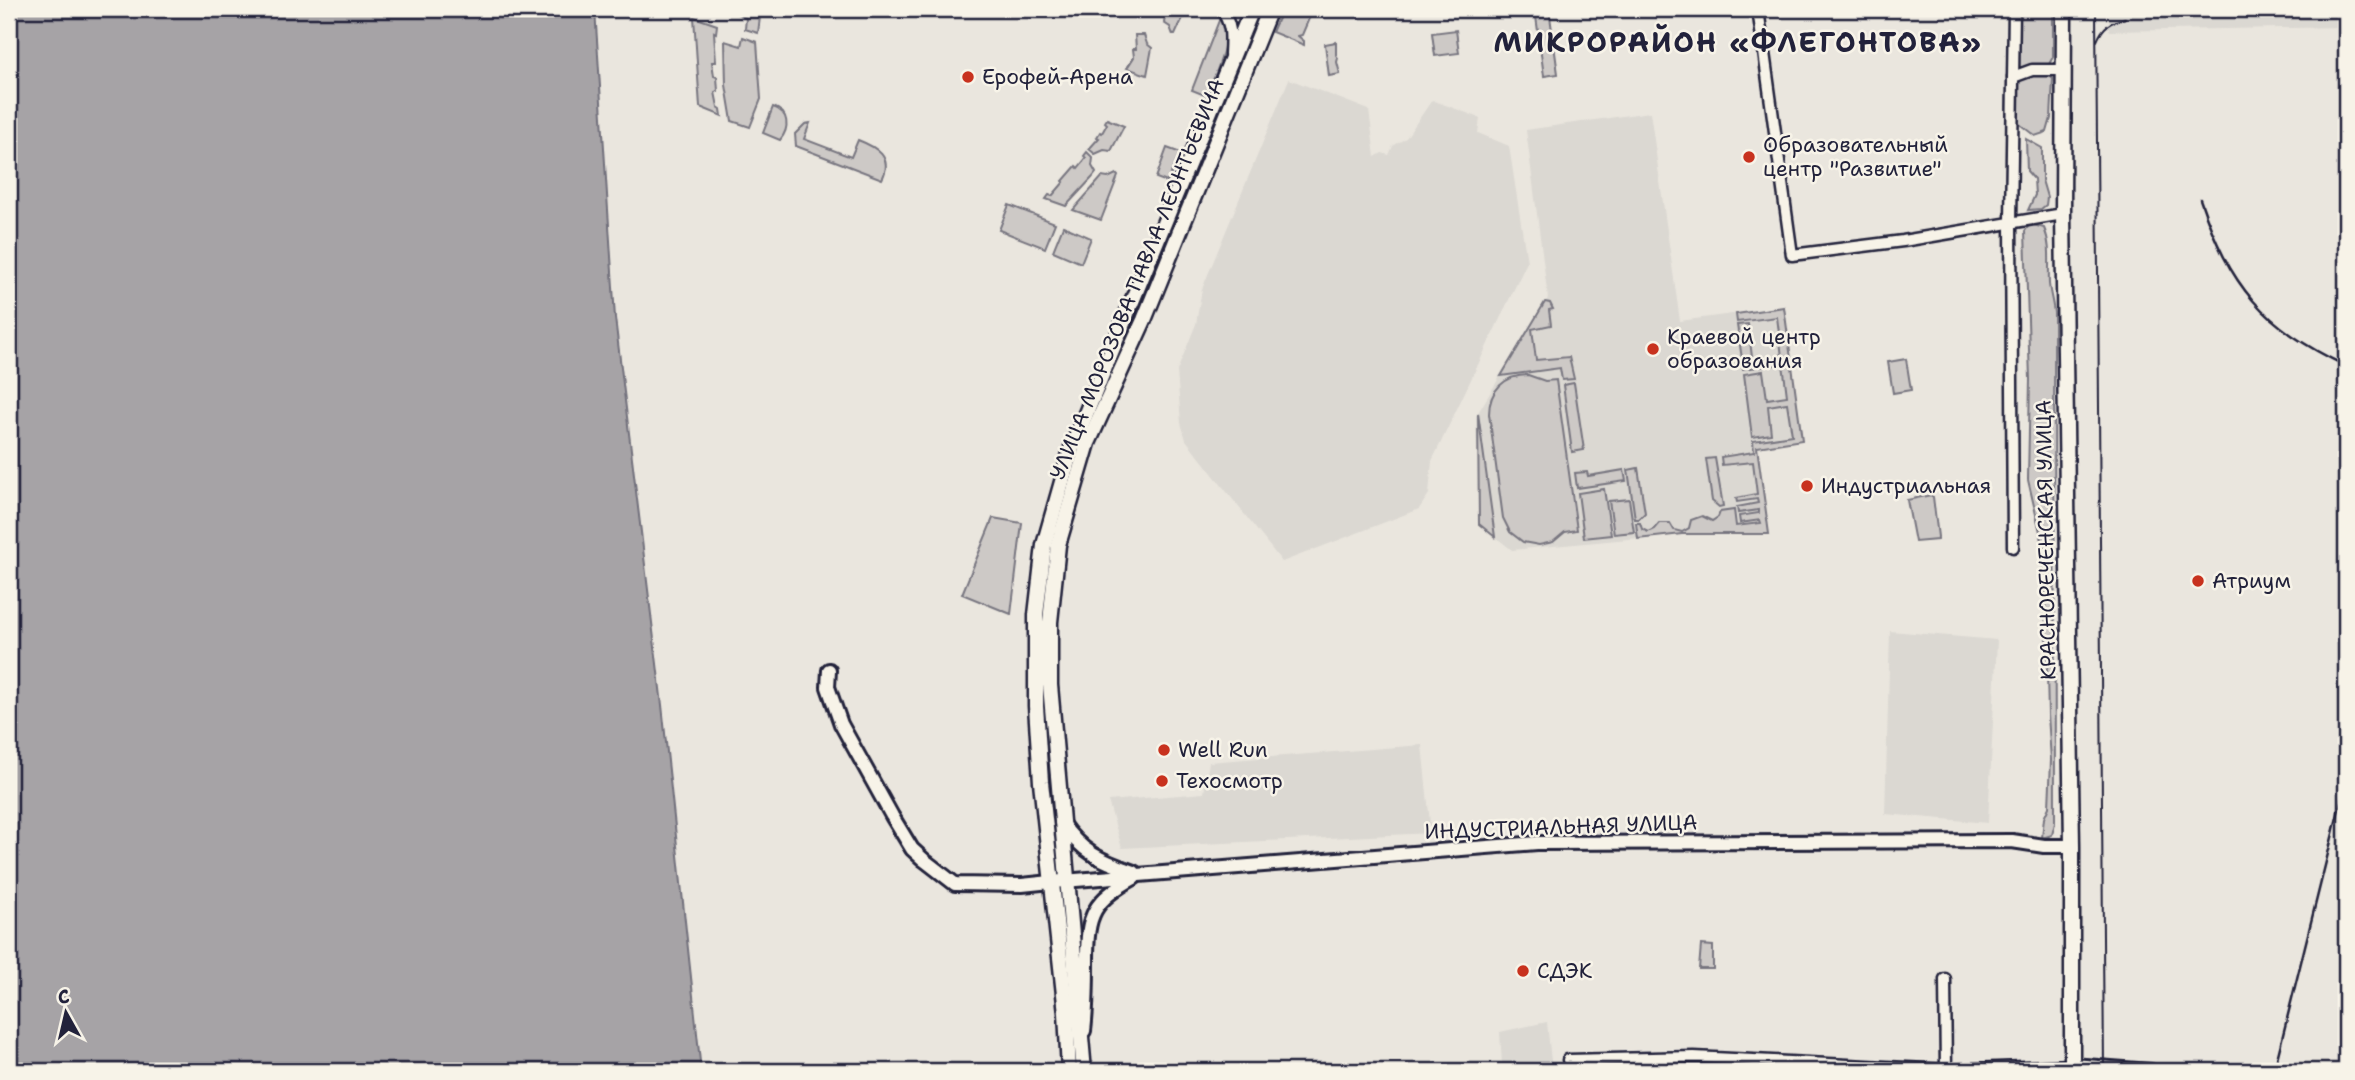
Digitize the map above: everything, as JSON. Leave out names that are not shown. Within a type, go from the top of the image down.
[{"type":"main road","name":"УЛИЦА МОРОЗОВА ПАВЛА ЛЕОНТЬЕВИЧА","points":[[1084,1071],[1083,1044],[1059,881],[1041,782],[1035,674],[1036,615],[1044,545],[1071,450],[1252,9]]},
{"type":"main road","name":"УЛИЦА МОРОЗОВА ПАВЛА ЛЕОНТЬЕВИЧА","points":[[1069,1071],[1059,881],[1062,843],[1050,685],[1050,622],[1058,545],[1088,443],[1144,320],[1270,9]]},
{"type":"main road","name":"КРАСНОРЕЧЕНСКАЯ УЛИЦА","points":[[2064,9],[2063,214],[2072,846],[2072,1068]]},
{"type":"main road","name":"ИНДУСТРИАЛЬНАЯ УЛИЦА","points":[[829,670],[828,687],[841,724],[891,816],[912,849],[955,884],[1022,885],[1537,843],[2012,841],[2045,846],[2072,846]]},
{"type":"main road","points":[[1058,787],[1061,822],[1073,841],[1102,860],[1141,874]]},
{"type":"main road","points":[[1083,1044],[1087,1010],[1086,937],[1090,921],[1106,898],[1118,887],[1141,874]]},
{"type":"main road","points":[[2072,1068],[2151,1071]]},
{"type":"street","points":[[1221,9],[1229,20],[1230,64]]},
{"type":"street","points":[[1758,9],[1792,255],[1903,241],[2063,214]]},
{"type":"street","points":[[2013,547],[2011,222],[2014,9]]},
{"type":"street","points":[[2013,77],[2032,70],[2064,70]]},
{"type":"street","points":[[1945,979],[1946,1070]]},
{"type":"street","points":[[1568,1060],[1694,1057],[1946,1070],[2072,1068]]},
{"type":"shaded area","points":[[9,9],[595,9],[615,318],[662,705],[701,1071],[9,1071]]},
{"type":"shaded area","points":[[728,9],[761,9],[758,33],[745,29],[746,18]]},
{"type":"shaded area","points":[[1166,9],[1187,9],[1175,35],[1164,23]]},
{"type":"shaded area","points":[[1282,9],[1313,9],[1302,35],[1298,36],[1304,41],[1304,45],[1272,32]]},
{"type":"shaded area","points":[[1535,9],[1549,9],[1558,74],[1544,76]]},
{"type":"shaded area","points":[[2015,9],[2053,9],[2053,57],[2049,64],[2016,68]]},
{"type":"shaded area","points":[[2109,9],[2346,9],[2346,27],[2109,31]]},
{"type":"shaded area","points":[[694,17],[717,25],[716,33],[714,32],[716,62],[712,62],[714,76],[717,77],[718,91],[715,92],[722,116],[700,107]]},
{"type":"shaded area","points":[[1220,18],[1224,26],[1224,45],[1207,96],[1192,90]]},
{"type":"shaded area","points":[[1456,30],[1459,53],[1435,56],[1432,33]]},
{"type":"shaded area","points":[[1135,35],[1144,35],[1147,44],[1152,48],[1147,75],[1127,68],[1134,57],[1133,49],[1136,49]]},
{"type":"shaded area","points":[[743,37],[757,42],[761,99],[750,127],[732,121],[726,85],[725,41],[741,46]]},
{"type":"shaded area","points":[[1336,42],[1340,74],[1329,76],[1325,44]]},
{"type":"shaded area","points":[[2049,75],[2053,79],[2051,118],[2047,132],[2035,136],[2017,122],[2016,81],[2019,77]]},
{"type":"shaded area","points":[[1289,79],[1369,110],[1375,157],[1382,153],[1389,155],[1393,146],[1406,138],[1432,100],[1480,118],[1478,133],[1509,146],[1527,262],[1432,461],[1429,494],[1419,509],[1282,562],[1186,440],[1181,423],[1177,371],[1196,324],[1202,289]]},
{"type":"shaded area","points":[[773,107],[785,116],[786,126],[780,140],[763,133]]},
{"type":"shaded area","name":"Краевой центр образования","points":[[1650,112],[1680,321],[1784,307],[1802,440],[1757,447],[1769,534],[1682,534],[1512,550],[1479,524],[1476,416],[1548,298],[1526,130]]},
{"type":"shaded area","points":[[1107,119],[1124,126],[1111,151],[1104,150],[1095,154],[1089,149],[1099,138],[1097,137],[1100,132],[1102,133]]},
{"type":"shaded area","points":[[810,123],[804,139],[851,157],[858,140],[877,150],[886,165],[882,179],[796,146],[795,134],[805,124]]},
{"type":"shaded area","points":[[2026,139],[2042,148],[2042,180],[2047,197],[2046,205],[2041,209],[2028,210],[2035,195],[2034,179],[2027,171]]},
{"type":"shaded area","points":[[1167,148],[1181,153],[1167,182],[1156,178]]},
{"type":"shaded area","points":[[1087,152],[1093,158],[1092,166],[1096,173],[1092,178],[1066,206],[1046,199],[1049,195],[1052,196],[1076,166],[1078,168]]},
{"type":"shaded area","points":[[1116,174],[1118,176],[1101,220],[1073,210],[1102,177],[1108,178]]},
{"type":"shaded area","points":[[1009,205],[1055,223],[1045,248],[999,230]]},
{"type":"shaded area","points":[[2030,224],[2044,228],[2046,235],[2054,313],[2055,823],[2052,835],[2042,838],[2044,818],[2049,807],[2051,760],[2044,549],[2028,480],[2030,379],[2025,231]]},
{"type":"shaded area","points":[[1063,226],[1091,238],[1081,263],[1053,251]]},
{"type":"shaded area","points":[[1545,302],[1550,303],[1553,309],[1549,310],[1551,325],[1532,329],[1536,360],[1569,357],[1574,379],[1562,380],[1560,368],[1501,376]]},
{"type":"shaded area","points":[[1784,307],[1802,440],[1757,447],[1769,534],[1682,534],[1638,539],[1636,523],[1640,523],[1642,529],[1648,532],[1659,523],[1670,523],[1674,530],[1682,532],[1689,528],[1691,520],[1702,516],[1712,521],[1720,512],[1734,510],[1736,526],[1761,523],[1760,520],[1740,523],[1739,516],[1759,513],[1759,510],[1738,513],[1737,507],[1758,503],[1757,499],[1737,502],[1736,498],[1757,494],[1753,462],[1722,465],[1721,457],[1754,452],[1753,441],[1792,435],[1787,403],[1768,406],[1771,434],[1752,437],[1744,374],[1763,371],[1767,399],[1787,396],[1783,364],[1743,369],[1742,363],[1782,357],[1777,317],[1737,322],[1736,314]]},
{"type":"shaded area","points":[[1748,324],[1752,357],[1742,359],[1737,325]]},
{"type":"shaded area","points":[[1906,359],[1911,390],[1893,393],[1888,362]]},
{"type":"shaded area","points":[[1528,375],[1545,381],[1556,380],[1577,530],[1565,532],[1553,542],[1539,545],[1523,542],[1510,532],[1503,518],[1489,414],[1492,398],[1500,386],[1512,378]]},
{"type":"shaded area","points":[[1574,383],[1584,450],[1572,452],[1563,385]]},
{"type":"shaded area","points":[[1478,413],[1495,537],[1479,524]]},
{"type":"shaded area","points":[[1715,458],[1723,506],[1719,507],[1712,501],[1706,459]]},
{"type":"shaded area","points":[[1638,468],[1645,513],[1635,519],[1628,470]]},
{"type":"shaded area","points":[[1624,470],[1626,481],[1577,488],[1575,473],[1587,472],[1588,476]]},
{"type":"shaded area","points":[[1604,489],[1611,535],[1584,538],[1578,493]]},
{"type":"shaded area","points":[[1931,495],[1937,540],[1915,542],[1907,500]]},
{"type":"shaded area","points":[[1629,499],[1634,532],[1614,534],[1609,501]]},
{"type":"shaded area","points":[[993,518],[1022,523],[1011,614],[962,594]]},
{"type":"shaded area","points":[[1890,631],[1997,640],[1988,823],[1885,814]]},
{"type":"shaded area","points":[[1422,745],[1431,833],[1122,848],[1108,801],[1204,793],[1209,762]]},
{"type":"shaded area","points":[[1701,945],[1713,946],[1713,969],[1699,969]]},
{"type":"shaded area","points":[[1547,1022],[1552,1071],[1514,1071],[1514,1065],[1502,1065],[1500,1032]]},
{"type":"tram line","points":[[2096,9],[2104,1071]]},
{"type":"tram line","points":[[2097,41],[2108,25],[2125,18]]},
{"type":"railway","points":[[2200,199],[2224,257],[2253,300],[2271,319],[2292,335],[2346,366]]},
{"type":"railway","points":[[2274,1071],[2346,781]]},
{"type":"place","name":"Ерофей-Арена","points":[[968,77]]},
{"type":"place","name":"Образовательный центр \"Развитие\"","points":[[1749,157]]},
{"type":"place","name":"Краевой центр образования","points":[[1653,349]]},
{"type":"place","name":"Индустриальная","points":[[1807,486]]},
{"type":"place","name":"Атриум","points":[[2198,581]]},
{"type":"place","name":"Well Run","points":[[1164,750]]},
{"type":"place","name":"Техосмотр","points":[[1162,781]]},
{"type":"place","name":"СДЭК","points":[[1523,971]]},
{"type":"district","name":"МИКРОРАЙОН «ФЛЕГОНТОВА»","points":[[1738,42]]}]
